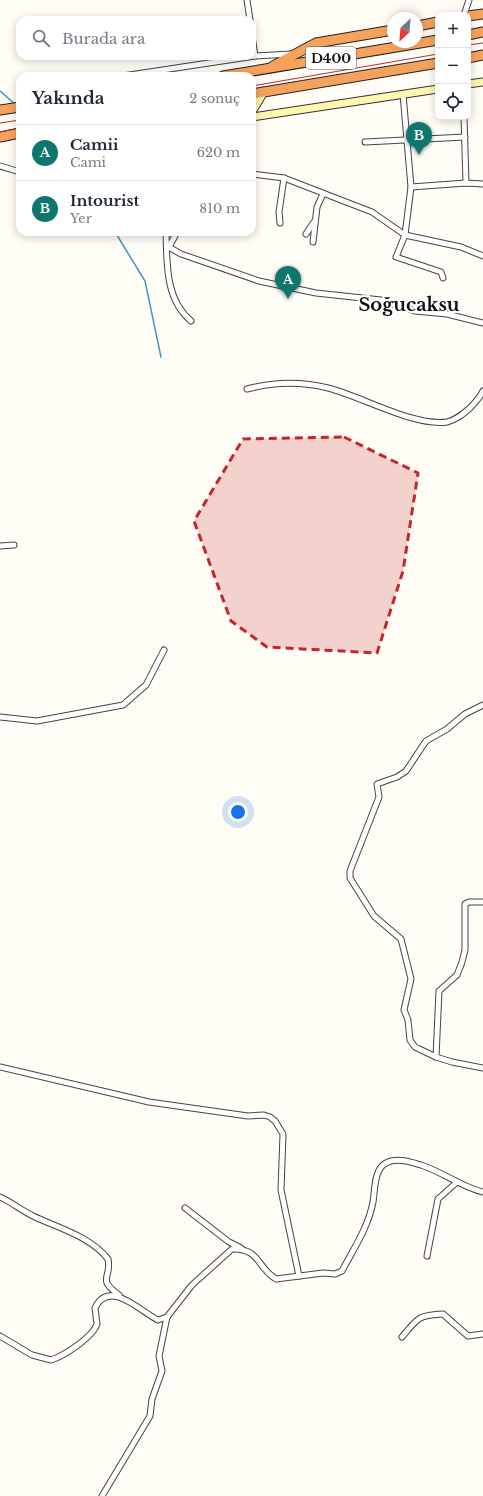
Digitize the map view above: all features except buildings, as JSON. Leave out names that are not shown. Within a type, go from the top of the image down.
[{"type":"highway","points":[[471,16],[483,14]]},
{"type":"highway","points":[[423,25],[435,23]]},
{"type":"highway","points":[[267,69],[316,43],[387,31]]},
{"type":"highway","name":"D400","points":[[248,72],[435,41]]},
{"type":"highway","points":[[471,58],[481,56]]},
{"type":"highway","name":"D400","points":[[256,93],[435,64]]},
{"type":"highway","points":[[0,110],[16,108]]},
{"type":"highway","points":[[0,137],[16,134]]},
{"type":"street","points":[[247,0],[249,16]]},
{"type":"street","points":[[465,12],[469,0]]},
{"type":"street","points":[[256,56],[294,54]]},
{"type":"street","points":[[149,72],[229,60]]},
{"type":"street","points":[[471,84],[483,82]]},
{"type":"street","points":[[256,116],[435,89]]},
{"type":"street","points":[[256,105],[264,92]]},
{"type":"street","points":[[403,94],[411,187],[405,235],[398,251],[398,259],[441,272],[443,278]]},
{"type":"street","points":[[464,120],[466,182]]},
{"type":"street","points":[[365,142],[465,136]]},
{"type":"street","points":[[0,166],[16,171]]},
{"type":"street","points":[[256,174],[284,178],[372,212],[405,235],[461,247],[483,256]]},
{"type":"street","points":[[280,223],[279,212],[284,178]]},
{"type":"street","points":[[411,187],[466,182],[483,184]]},
{"type":"street","points":[[313,242],[317,207],[323,194]]},
{"type":"street","points":[[306,234],[315,220]]},
{"type":"street","points":[[167,236],[170,286],[174,299],[182,313],[191,321]]},
{"type":"street","points":[[168,246],[174,236]]},
{"type":"street","points":[[168,246],[181,254],[259,281],[322,294],[381,300],[415,311],[447,314],[483,323]]},
{"type":"street","points":[[247,389],[283,382],[308,384],[348,394],[402,415],[426,421],[442,422],[447,422],[462,415],[480,397],[483,391]]},
{"type":"street","points":[[0,546],[14,545]]},
{"type":"street","points":[[0,717],[37,721],[123,706],[146,685],[164,650]]},
{"type":"street","points":[[483,705],[464,714],[447,729],[426,741],[406,771],[397,777],[377,784],[379,797],[350,871],[350,878],[354,886],[374,916],[401,939],[411,979],[404,1010],[408,1020],[410,1040],[415,1047],[436,1057],[452,1062],[483,1068]]},
{"type":"street","points":[[436,1057],[439,991],[457,975],[466,950],[465,904],[469,902],[483,902]]},
{"type":"street","points":[[0,1067],[149,1102],[248,1116],[264,1115],[275,1121],[282,1134],[281,1190],[299,1276]]},
{"type":"street","points":[[185,1208],[229,1242],[256,1257],[266,1272],[276,1279],[335,1274],[342,1271],[364,1231],[370,1216],[377,1174],[381,1166],[386,1162],[407,1161],[424,1166],[469,1188],[483,1192]]},
{"type":"street","points":[[427,1256],[438,1199],[457,1182]]},
{"type":"street","points":[[0,1197],[31,1215],[78,1236],[98,1248],[108,1259],[105,1280],[107,1285],[123,1298],[154,1318],[162,1320],[167,1317],[202,1274],[232,1249],[242,1248]]},
{"type":"street","points":[[0,1336],[32,1355],[46,1360],[57,1358],[90,1336],[96,1329],[98,1324],[95,1308],[100,1300],[113,1296],[123,1298]]},
{"type":"street","points":[[402,1336],[418,1318],[426,1315],[443,1314],[468,1336],[483,1334]]},
{"type":"street","points":[[102,1496],[150,1416],[152,1399],[162,1371],[159,1356],[167,1317]]},
{"type":"highlighted area","points":[[344,437],[418,473],[403,571],[377,653],[267,647],[231,621],[194,521],[243,439]]},
{"type":"waterway","points":[[0,91],[15,104]]},
{"type":"waterway","points":[[117,236],[145,281],[161,357]]},
{"type":"tram line","points":[[471,45],[483,43]]},
{"type":"tram line","points":[[256,85],[435,55]]},
{"type":"tram line","points":[[0,123],[16,121]]},
{"type":"tram line","points":[[0,132],[16,129]]},
{"type":"place","name":"Intourist","points":[[419,155]]},
{"type":"place","name":"Camii","points":[[288,299]]},
{"type":"district","name":"Soğucaksu","points":[[409,305]]}]
